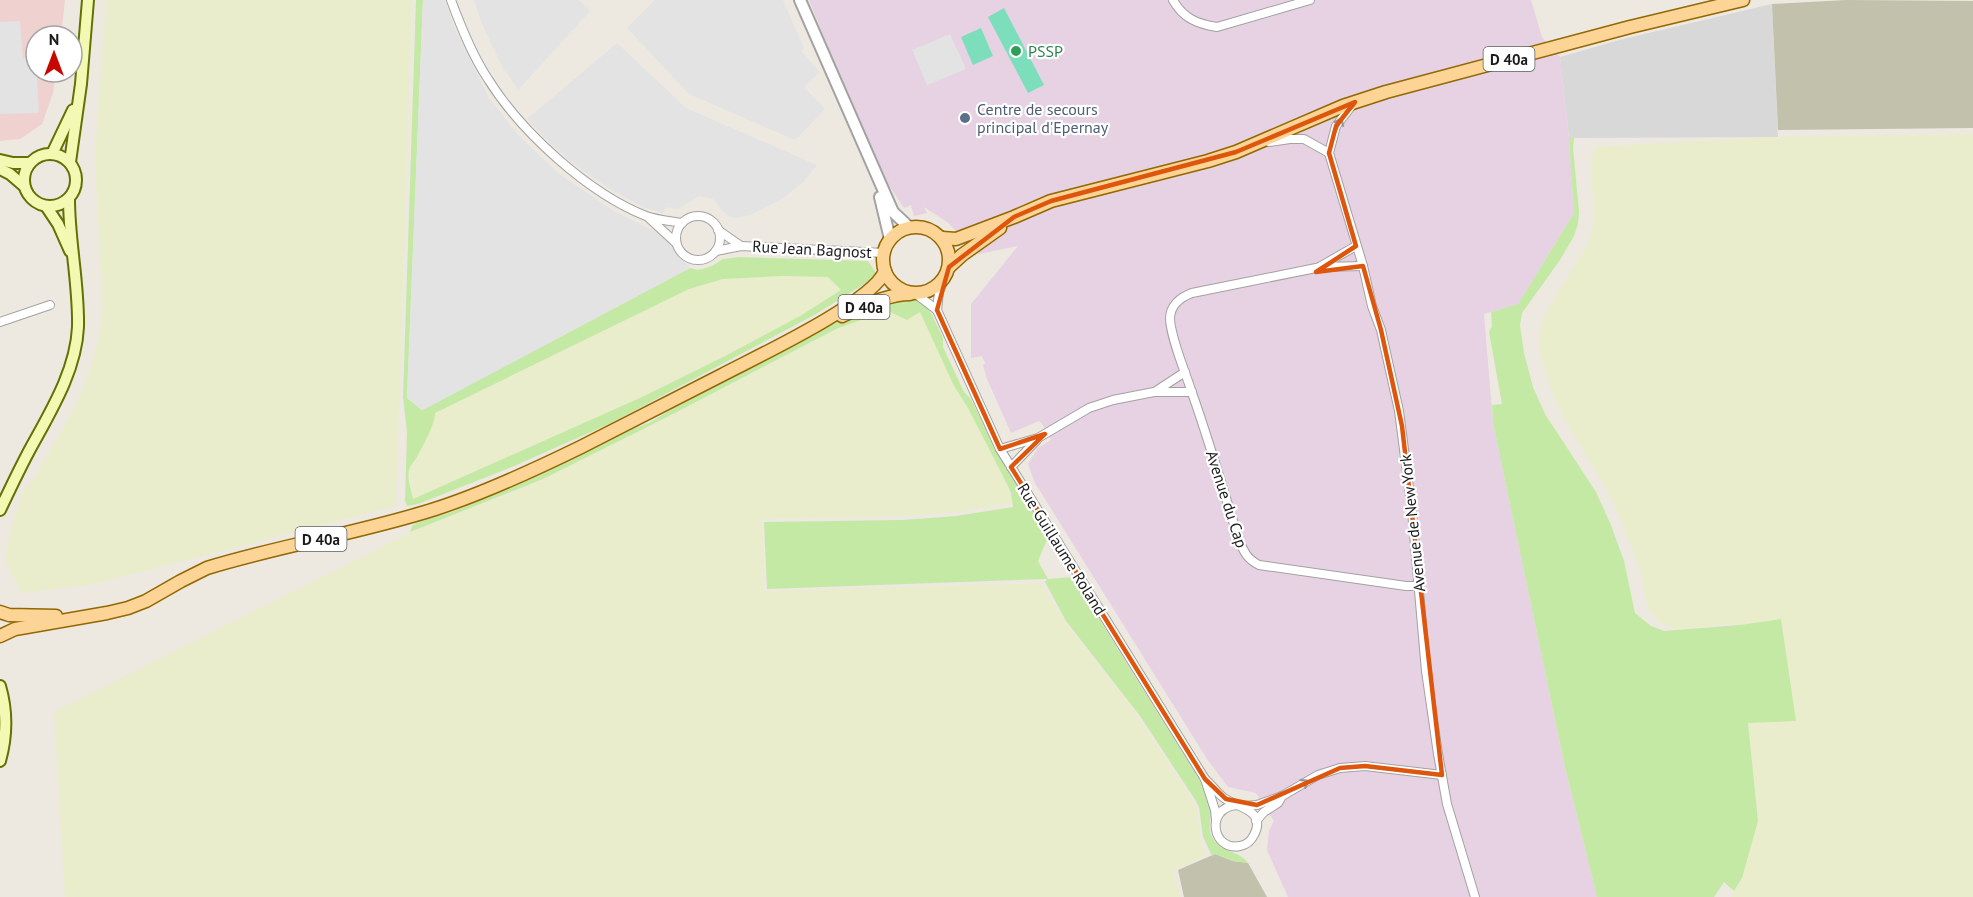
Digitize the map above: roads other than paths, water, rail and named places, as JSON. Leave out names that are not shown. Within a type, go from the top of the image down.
[{"type":"main road","points":[[84,48],[88,0]]},
{"type":"main road","name":"D 40a","points":[[942,238],[956,239],[1051,201],[1208,161],[1262,143],[1355,102],[1386,92],[1630,27],[1743,0]]},
{"type":"main road","points":[[52,154],[64,130],[81,84]]},
{"type":"main road","points":[[70,162],[81,84]]},
{"type":"main road","points":[[0,160],[30,163],[45,154],[65,158],[70,162],[77,176],[74,192],[69,199],[54,207],[46,206],[32,199],[24,186],[0,169]]},
{"type":"main road","points":[[24,186],[24,177],[30,163]]},
{"type":"main road","points":[[0,517],[1,508],[51,412],[73,356],[78,328],[69,199]]},
{"type":"main road","points":[[46,206],[58,224],[73,261]]},
{"type":"main road","name":"D 40a","points":[[949,267],[1014,217]]},
{"type":"main road","points":[[910,228],[926,229],[942,238],[950,255],[949,267],[943,281],[927,292],[913,294],[893,285],[885,272],[884,253],[890,239],[910,228]]},
{"type":"main road","name":"D 40a","points":[[818,325],[866,293],[885,272]]},
{"type":"main road","name":"D 40a","points":[[0,636],[15,629],[128,608],[146,601],[194,574],[219,564],[404,518],[463,499],[555,459],[818,325],[883,300],[902,294],[913,294]]},
{"type":"main road","name":"D 40a","points":[[0,612],[30,617],[88,616]]},
{"type":"main road","points":[[0,686],[5,735],[0,761]]},
{"type":"street","name":"Rue Jean Bagnost","points":[[451,0],[467,40],[488,79],[513,115],[549,151],[585,182],[620,204],[648,217],[682,223],[695,217],[709,219],[718,230],[741,246]]},
{"type":"street","points":[[800,0],[877,179],[893,212],[910,228]]},
{"type":"street","points":[[1173,0],[1178,9],[1191,20],[1202,25],[1217,27],[1310,0]]},
{"type":"street","points":[[1262,143],[1304,139],[1329,153],[1336,126],[1355,102]]},
{"type":"street","name":"Avenue de New York","points":[[1329,153],[1363,266],[1372,306],[1381,330],[1402,426],[1426,670],[1442,775],[1447,804],[1475,897]]},
{"type":"street","points":[[877,179],[890,239]]},
{"type":"street","name":"Rue Jean Bagnost","points":[[648,217],[690,259],[704,259],[716,251],[741,246],[884,253]]},
{"type":"street","points":[[676,243],[676,236],[682,223]]},
{"type":"street","points":[[716,251],[720,237],[718,230]]},
{"type":"street","points":[[1321,267],[1356,246]]},
{"type":"street","points":[[1321,267],[1363,266]]},
{"type":"street","name":"Avenue du Cap","points":[[1321,267],[1183,296],[1173,306],[1170,319],[1185,372],[1239,540],[1245,555],[1251,561],[1259,566],[1419,586]]},
{"type":"street","points":[[913,294],[937,310],[943,281]]},
{"type":"street","points":[[0,322],[50,305]]},
{"type":"street","name":"Rue Guillaume Roland","points":[[937,310],[1000,449],[1205,779],[1220,794],[1239,805]]},
{"type":"street","points":[[1154,392],[1185,372]]},
{"type":"street","points":[[1000,449],[1038,438],[1089,408],[1113,400],[1154,392],[1192,392]]},
{"type":"street","points":[[1011,467],[1038,438]]},
{"type":"street","points":[[1239,805],[1254,815],[1256,833],[1246,844],[1237,847],[1226,844],[1216,834],[1216,820],[1226,807],[1239,805],[1257,805],[1282,796],[1318,775],[1340,768],[1365,766],[1442,775]]},
{"type":"street","name":"Rue Guillaume Roland","points":[[1205,779],[1216,820]]},
{"type":"street","points":[[1256,821],[1282,796]]},
{"type":"place","name":"PSSP","points":[[1016,51]]},
{"type":"place","name":"Centre de secours principal d'Epernay","points":[[965,118]]}]
